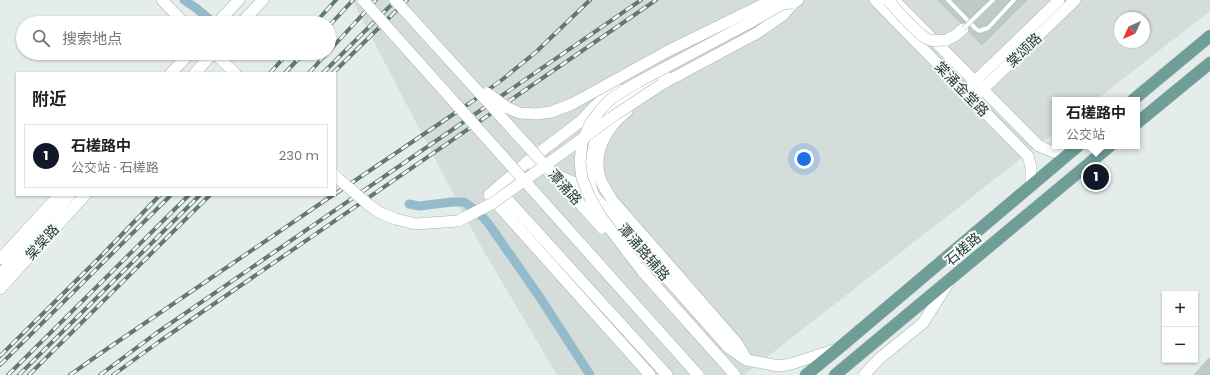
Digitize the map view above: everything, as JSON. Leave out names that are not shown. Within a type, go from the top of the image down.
[{"type":"main road","points":[[162,0],[177,16]]},
{"type":"main road","points":[[224,16],[239,0]]},
{"type":"main road","points":[[248,16],[263,0]]},
{"type":"main road","name":"潭涌路","points":[[363,0],[698,375]]},
{"type":"main road","name":"潭涌路","points":[[396,0],[735,375]]},
{"type":"main road","points":[[453,63],[491,96],[508,108],[520,113],[536,114],[551,112],[572,104],[668,51],[772,0]]},
{"type":"main road","points":[[650,375],[488,195],[526,162],[581,121],[608,94],[782,0]]},
{"type":"main road","name":"棠涌金堂路","points":[[875,0],[1028,156],[1031,167],[1031,186]]},
{"type":"main road","points":[[888,0],[917,30],[931,40],[946,40],[956,35],[963,29]]},
{"type":"main road","name":"棠涌金堂路","points":[[894,0],[1039,146],[1052,151],[1067,154]]},
{"type":"main road","name":"棠颂路","points":[[969,95],[1075,0]]},
{"type":"main road","points":[[336,177],[368,205],[380,213],[396,219],[415,224],[458,220],[493,203],[615,115],[662,84],[757,33],[783,15],[795,1]]},
{"type":"main road","points":[[594,196],[590,184],[590,165],[593,146],[599,122],[614,105],[795,1]]},
{"type":"main road","points":[[643,272],[601,217],[589,196],[582,178],[580,162],[582,143],[590,124],[601,109],[612,98],[638,82],[782,4],[795,1]]},
{"type":"main road","name":"棠颂路","points":[[979,85],[1052,2]]},
{"type":"main road","points":[[1137,97],[1210,36]]},
{"type":"main road","points":[[173,72],[184,60]]},
{"type":"main road","points":[[196,72],[207,60]]},
{"type":"main road","points":[[221,60],[233,72]]},
{"type":"main road","points":[[1140,121],[1210,63]]},
{"type":"main road","points":[[662,84],[646,99],[626,112],[616,121],[608,131],[598,154],[598,164],[602,183],[612,200],[737,343],[747,360],[779,366],[791,364],[839,348]]},
{"type":"main road","name":"石槎路","points":[[806,375],[1074,149]]},
{"type":"main road","name":"石槎路","points":[[835,375],[1106,149]]},
{"type":"main road","name":"潭涌路辅路","points":[[526,162],[573,182],[594,196],[729,348],[747,360]]},
{"type":"main road","points":[[497,188],[667,375]]},
{"type":"main road","name":"棠棠路","points":[[0,260],[58,196]]},
{"type":"main road","points":[[0,275],[69,196]]},
{"type":"main road","name":"棠棠路","points":[[0,289],[84,196]]},
{"type":"main road","points":[[864,375],[879,359],[923,323],[953,277]]},
{"type":"lane","points":[[949,0],[975,26],[981,29],[984,28],[1013,0]]},
{"type":"lane","points":[[963,29],[993,0]]},
{"type":"shaded area","points":[[352,0],[1210,0],[1210,11],[1100,97],[1052,97],[1052,134],[744,375],[557,375],[479,243]]},
{"type":"building","points":[[938,0],[1027,0],[982,45]]},
{"type":"building","points":[[1209,358],[1210,375],[1194,375]]},
{"type":"waterway","points":[[184,0],[206,16]]},
{"type":"waterway","points":[[409,204],[419,206],[464,202],[477,211],[488,223],[539,296],[590,375]]},
{"type":"railway","points":[[321,16],[336,0]]},
{"type":"railway","points":[[336,18],[353,0]]},
{"type":"railway","points":[[336,43],[376,0]]},
{"type":"railway","points":[[336,60],[396,0]]},
{"type":"railway","points":[[334,72],[407,0]]},
{"type":"railway","points":[[336,193],[503,79],[536,52],[590,0]]},
{"type":"railway","points":[[100,375],[155,334],[641,0]]},
{"type":"railway","points":[[113,375],[160,341],[656,0]]},
{"type":"railway","points":[[271,72],[282,60]]},
{"type":"railway","points":[[286,72],[297,60]]},
{"type":"railway","points":[[310,72],[321,60]]},
{"type":"railway","points":[[324,72],[336,60]]},
{"type":"railway","points":[[0,356],[159,196]]},
{"type":"railway","points":[[0,365],[170,196]]},
{"type":"railway","points":[[8,375],[188,196]]},
{"type":"railway","points":[[19,375],[199,196]]},
{"type":"railway","points":[[29,375],[209,196]]},
{"type":"railway","points":[[70,375],[332,196]]},
{"type":"place","name":"石槎路中","points":[[1096,177]]}]
